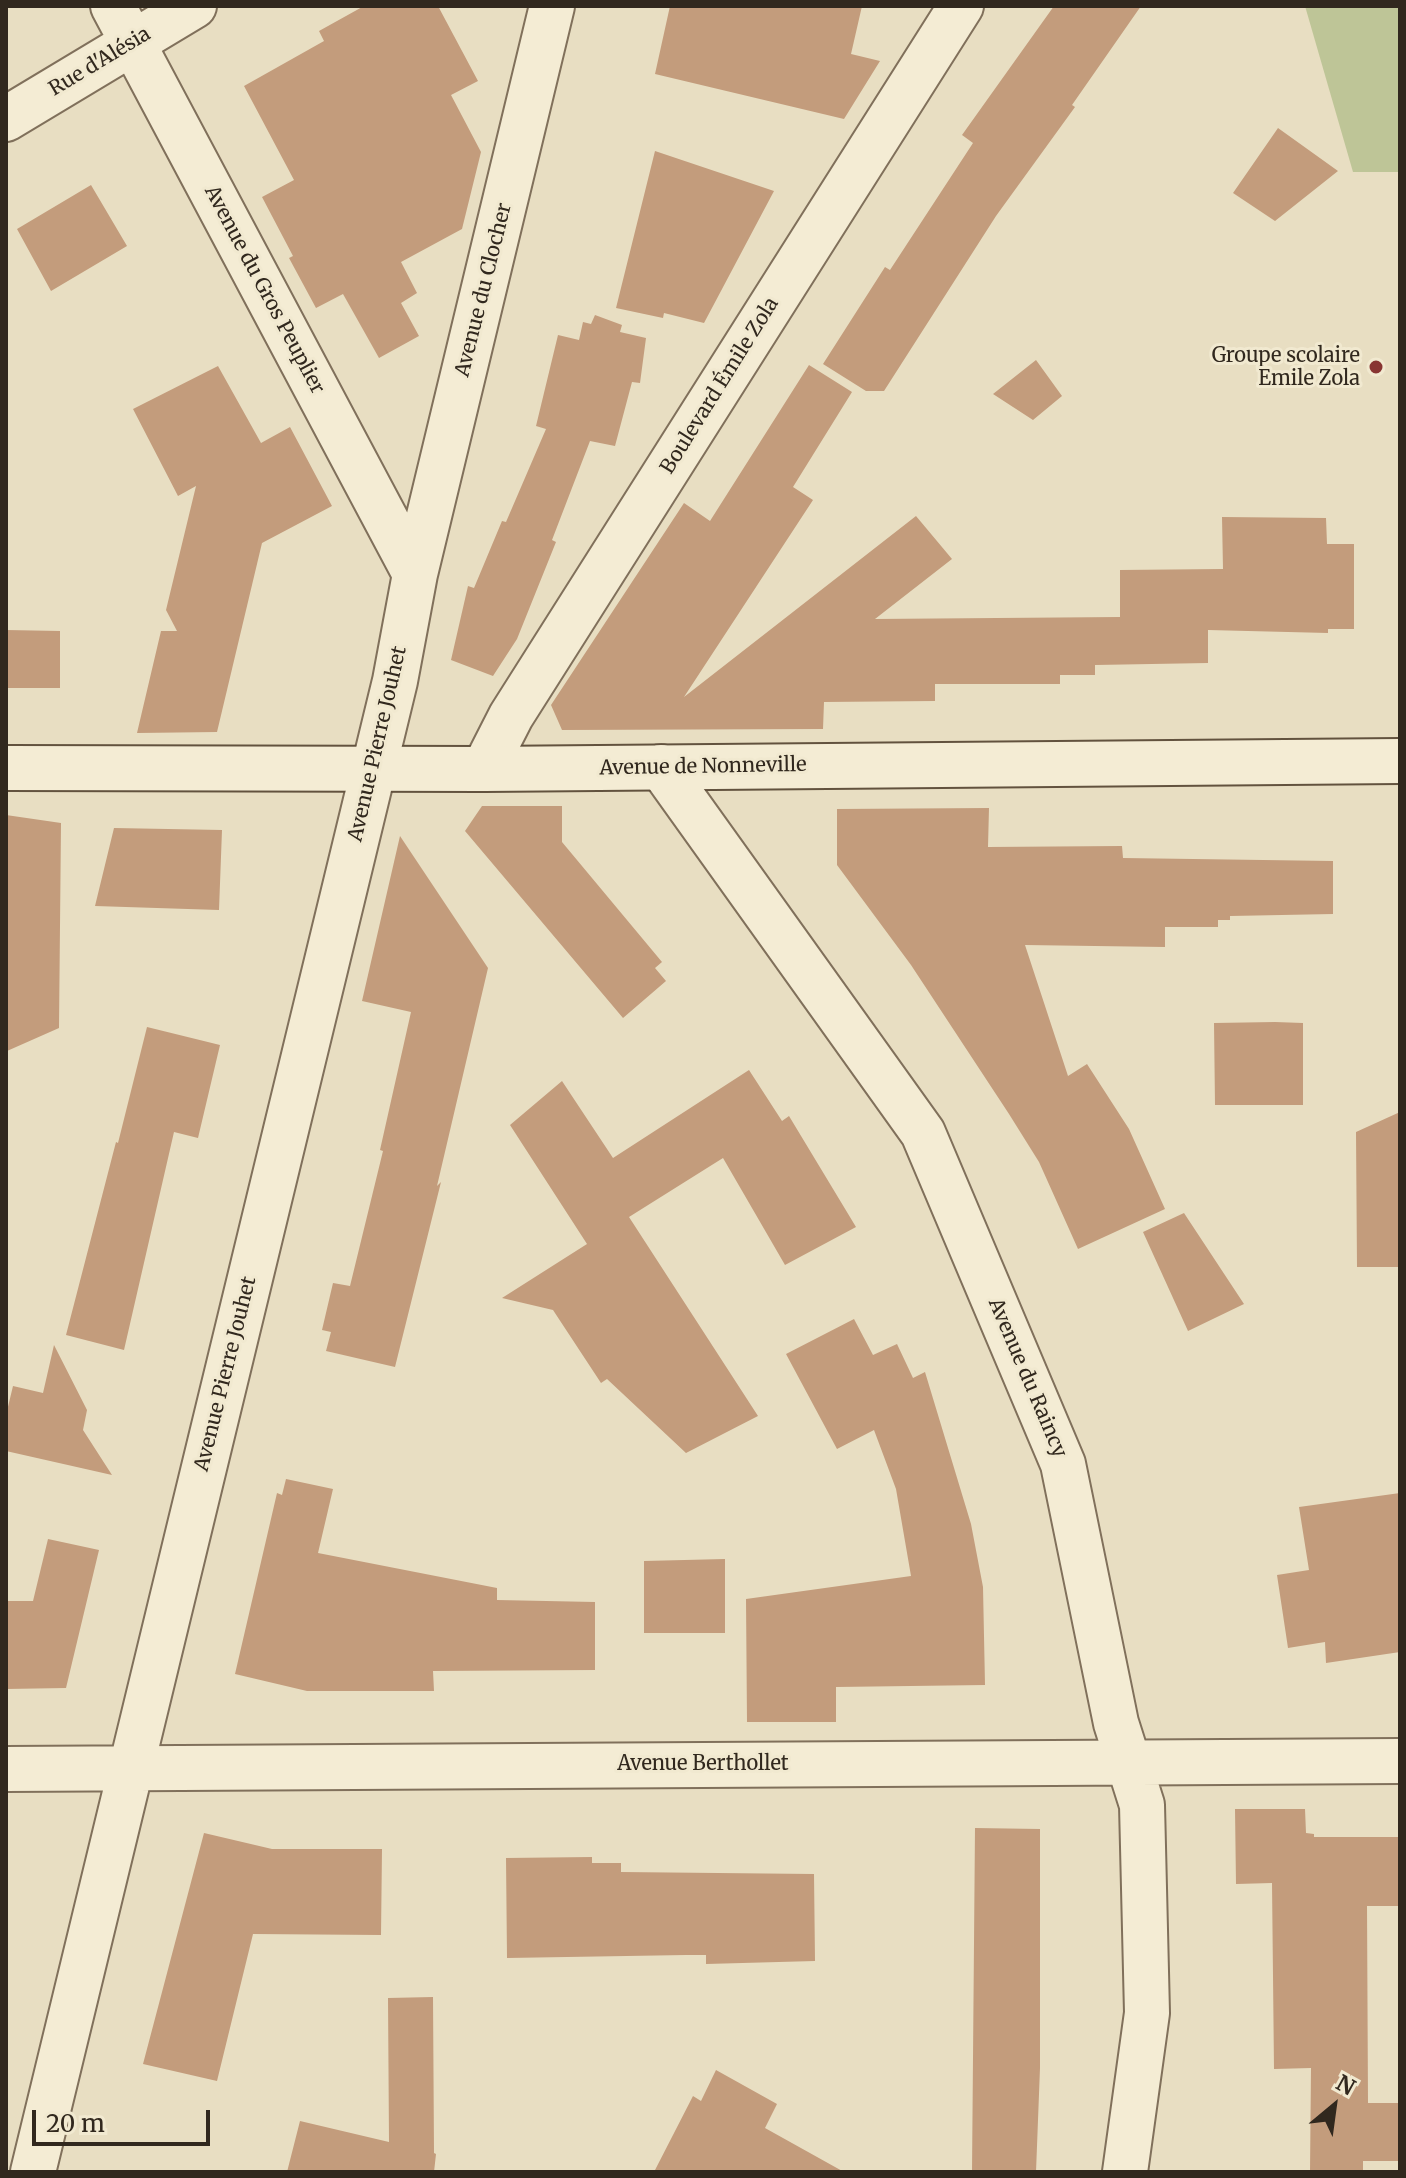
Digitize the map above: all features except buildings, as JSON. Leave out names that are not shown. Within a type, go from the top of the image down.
[{"type":"street","name":"Rue d'Alésia","points":[[6,119],[123,24],[194,6]]},
{"type":"street","name":"Avenue du Clocher","points":[[415,574],[552,6]]},
{"type":"street","name":"Boulevard Émile Zola","points":[[484,769],[511,716],[961,6]]},
{"type":"street","name":"Avenue du Gros Peuplier","points":[[123,24],[415,574]]},
{"type":"street","name":"Avenue Pierre Jouhet","points":[[33,2172],[395,681],[415,574]]},
{"type":"street","name":"Avenue de Nonneville","points":[[6,768],[484,769],[1400,761]]},
{"type":"street","name":"Avenue du Raincy","points":[[661,767],[923,1133],[1063,1464],[1116,1723],[1142,1805],[1147,2013],[1125,2172]]},
{"type":"street","name":"Avenue Berthollet","points":[[6,1769],[1400,1761]]},
{"type":"green space","points":[[1305,6],[1400,6],[1400,172],[1353,172]]},
{"type":"place","name":"Groupe scolaire Emile Zola","points":[[1376,367]]}]
